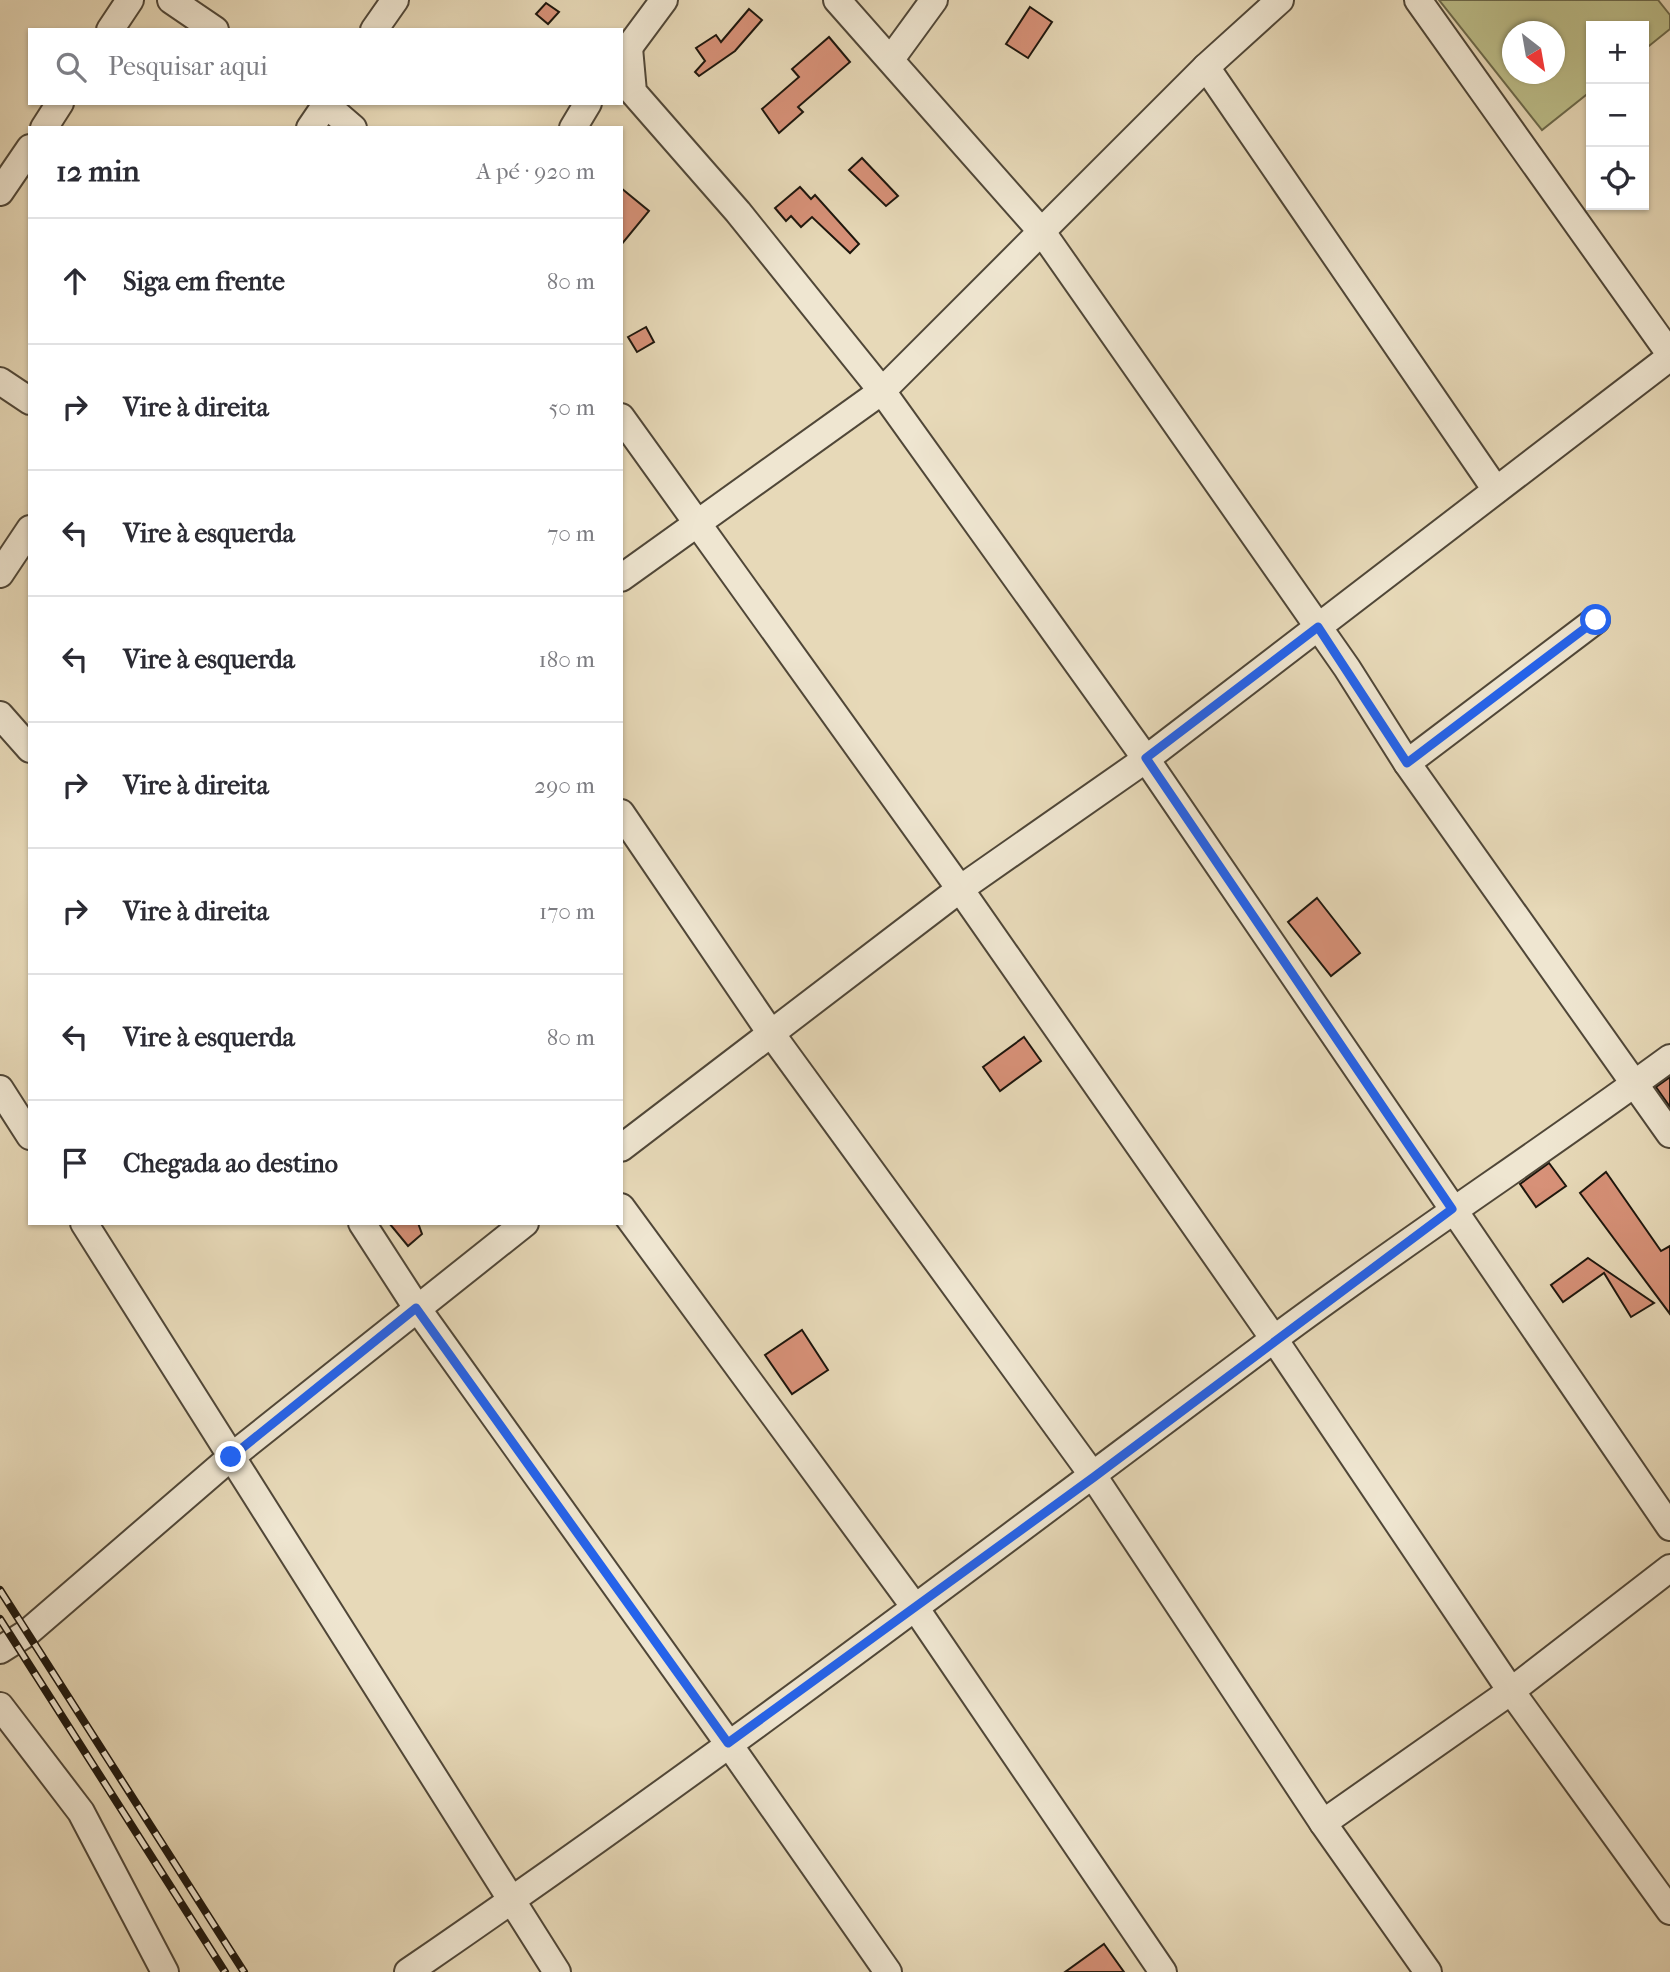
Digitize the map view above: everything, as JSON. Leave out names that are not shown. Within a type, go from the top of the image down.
[{"type":"street","points":[[111,28],[130,0]]},
{"type":"street","points":[[171,0],[212,28]]},
{"type":"street","points":[[375,28],[395,0]]},
{"type":"street","points":[[663,0],[625,53],[627,92],[738,212],[882,391],[1146,758],[1670,1527]]},
{"type":"street","points":[[837,0],[1042,232],[1318,627],[1407,763],[1670,1134]]},
{"type":"street","points":[[891,59],[934,0]]},
{"type":"street","points":[[623,577],[882,391],[1206,66],[1280,0]]},
{"type":"street","points":[[623,1146],[960,889],[1146,758],[1670,355],[1418,0]]},
{"type":"street","points":[[1206,66],[1496,490]]},
{"type":"street","points":[[45,126],[59,105]]},
{"type":"street","points":[[311,126],[324,105]]},
{"type":"street","points":[[326,105],[351,126]]},
{"type":"street","points":[[574,126],[587,105]]},
{"type":"street","points":[[0,192],[28,151]]},
{"type":"street","points":[[0,381],[28,400]]},
{"type":"street","points":[[623,420],[960,889],[1274,1339],[1511,1690],[1670,1912]]},
{"type":"street","points":[[0,574],[28,531]]},
{"type":"street","points":[[1407,763],[1596,620]]},
{"type":"street","points":[[0,715],[28,747]]},
{"type":"street","points":[[623,816],[770,1032],[1094,1477],[1323,1823],[1428,1972]]},
{"type":"street","points":[[408,1972],[513,1900],[1094,1477],[1274,1339],[1452,1209],[1670,1058]]},
{"type":"street","points":[[0,1089],[28,1133]]},
{"type":"street","points":[[623,1210],[914,1606],[1163,1972]]},
{"type":"street","points":[[85,1225],[557,1972]]},
{"type":"street","points":[[363,1225],[416,1308],[728,1743],[888,1972]]},
{"type":"street","points":[[0,1650],[27,1633],[231,1457],[522,1225]]},
{"type":"street","points":[[1323,1823],[1511,1690],[1670,1568]]},
{"type":"street","points":[[0,1706],[81,1812],[165,1972]]},
{"type":"green space","points":[[1439,0],[1658,0],[1670,15],[1670,29],[1649,46],[1649,21],[1586,21],[1586,95],[1542,130],[1506,84],[1565,84],[1565,21],[1502,21],[1502,80]]},
{"type":"building","points":[[546,3],[559,12],[548,24],[536,14]]},
{"type":"building","points":[[1030,7],[1052,22],[1028,58],[1006,44]]},
{"type":"building","points":[[749,9],[762,20],[735,51],[699,76],[695,72],[705,61],[696,48],[716,35],[721,42]]},
{"type":"building","points":[[829,37],[850,62],[798,107],[803,112],[779,133],[762,109],[799,77],[792,69]]},
{"type":"building","points":[[862,158],[898,196],[886,206],[849,170]]},
{"type":"building","points":[[800,187],[811,199],[815,195],[859,244],[850,253],[812,217],[801,227],[791,216],[786,221],[775,208]]},
{"type":"building","points":[[623,190],[649,211],[623,243]]},
{"type":"building","points":[[646,327],[654,342],[637,352],[628,337]]},
{"type":"building","points":[[1317,898],[1360,953],[1331,976],[1288,922]]},
{"type":"building","points":[[1024,1037],[1041,1061],[1000,1091],[983,1067]]},
{"type":"building","points":[[1670,1077],[1670,1107],[1656,1087]]},
{"type":"building","points":[[1549,1163],[1566,1186],[1536,1207],[1520,1184]]},
{"type":"building","points":[[1606,1172],[1661,1251],[1670,1246],[1670,1314],[1580,1193]]},
{"type":"building","points":[[391,1225],[419,1225],[422,1234],[408,1246]]},
{"type":"building","points":[[1588,1258],[1654,1303],[1631,1317],[1604,1273],[1563,1302],[1551,1285]]},
{"type":"building","points":[[802,1330],[828,1370],[792,1394],[765,1355]]},
{"type":"building","points":[[1104,1944],[1124,1972],[1065,1972]]},
{"type":"railway","points":[[0,1590],[244,1972]]},
{"type":"railway","points":[[0,1619],[225,1972]]},
{"type":"route","points":[[231,1457],[416,1308],[728,1743],[1094,1477],[1274,1339],[1452,1209],[1146,758],[1318,627],[1407,763],[1596,620]]}]
